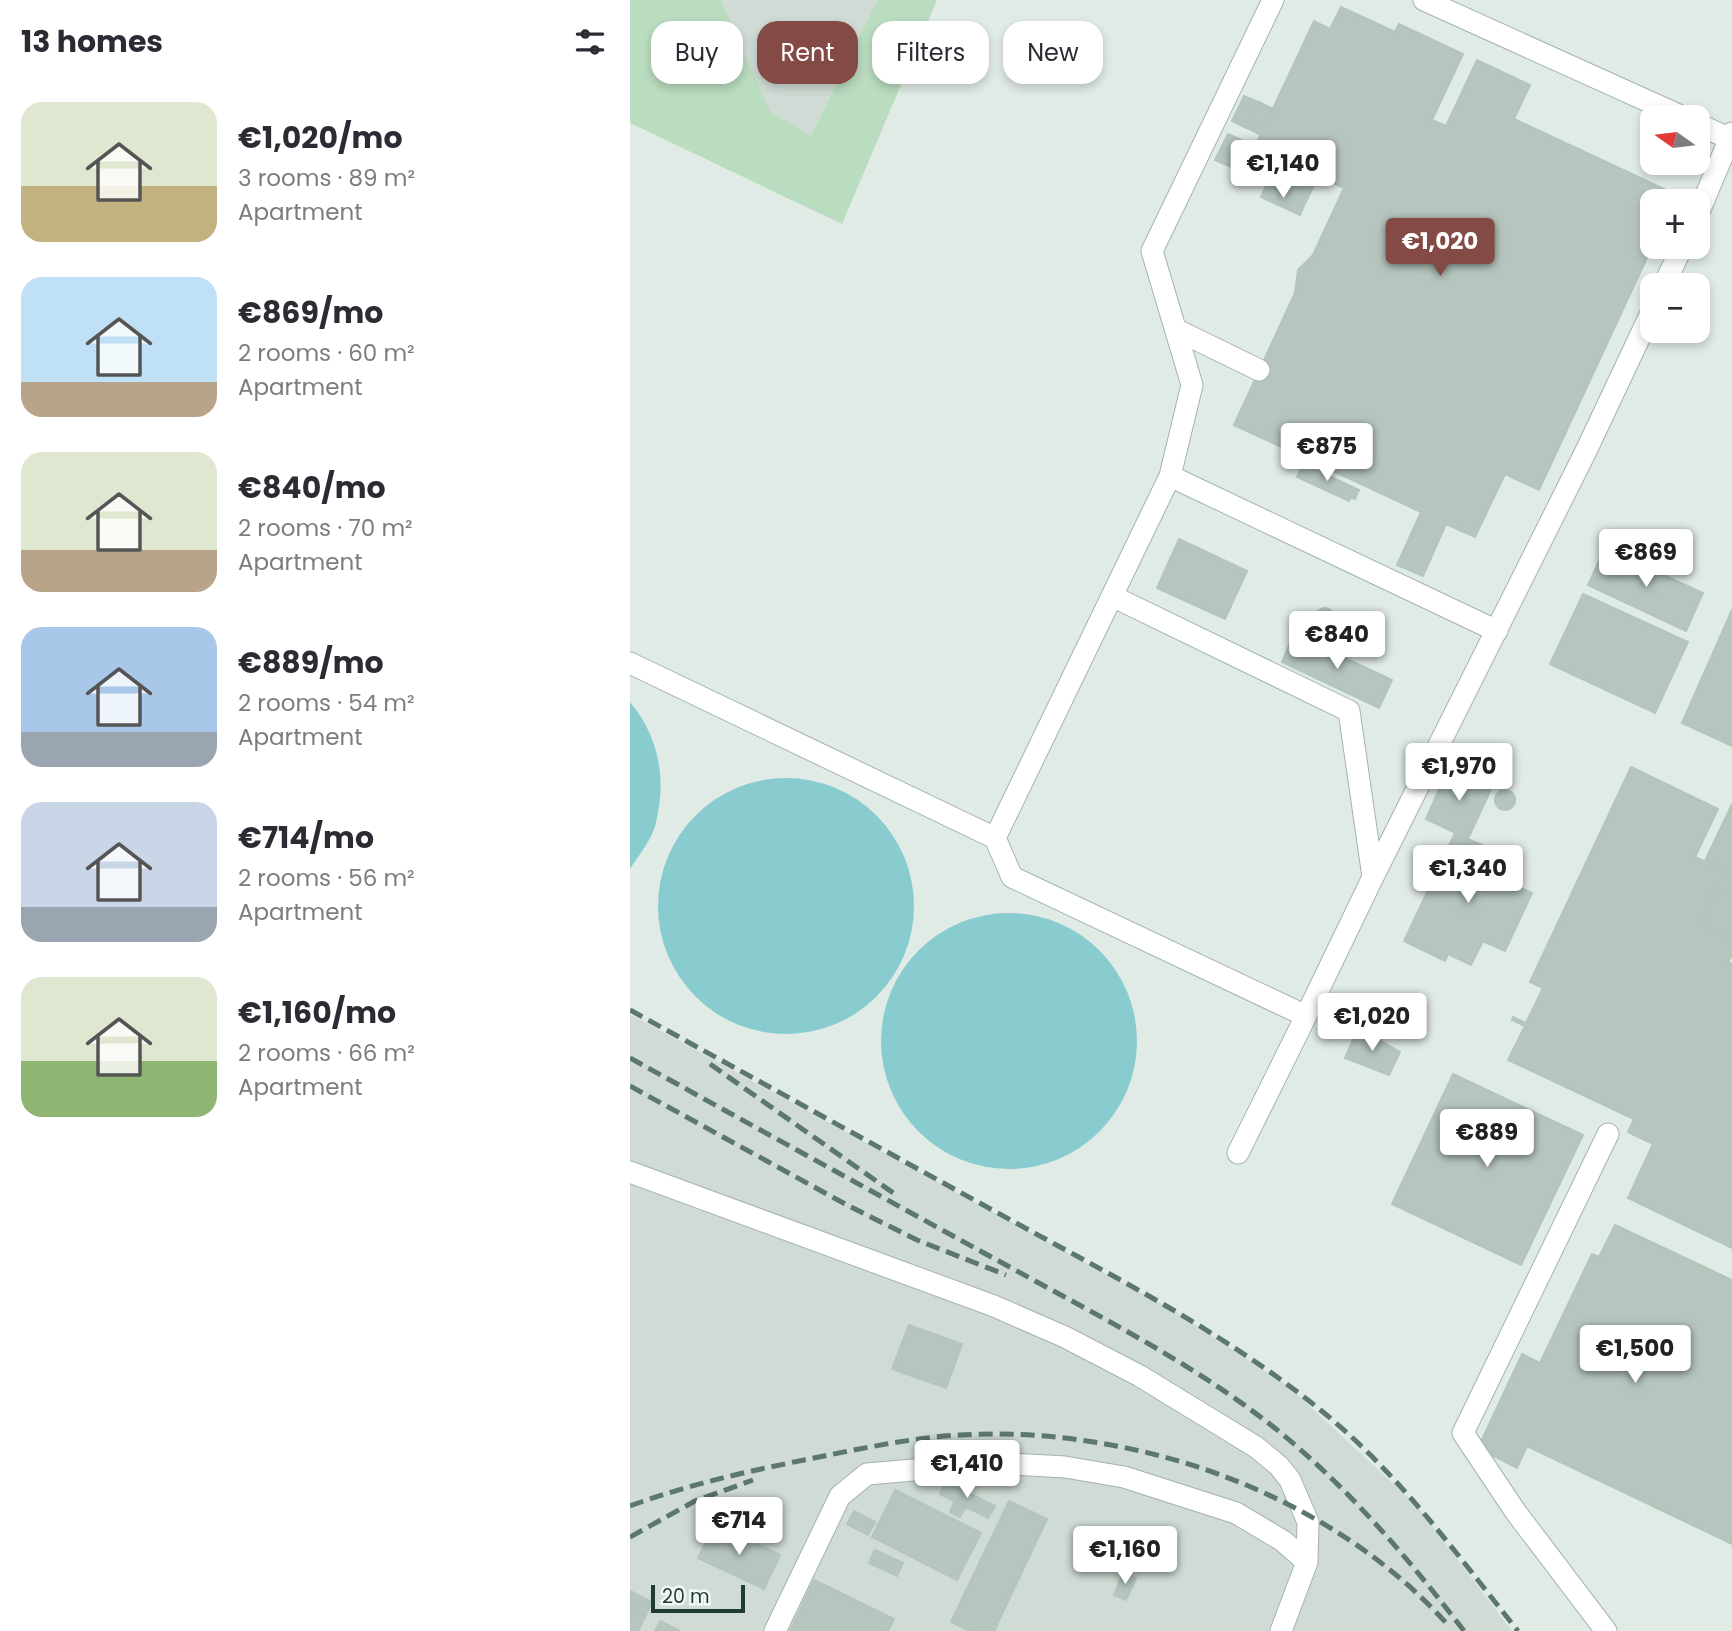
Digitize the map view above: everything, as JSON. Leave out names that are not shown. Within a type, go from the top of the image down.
[{"type":"lane","points":[[995,838],[1170,476],[1192,385],[1152,251],[1273,0]]},
{"type":"lane","points":[[1424,0],[1656,105]]},
{"type":"lane","points":[[1709,189],[1731,136],[1710,128]]},
{"type":"lane","points":[[1177,330],[1259,370]]},
{"type":"lane","points":[[1238,1153],[1640,336]]},
{"type":"lane","points":[[1170,476],[1497,631]]},
{"type":"lane","points":[[1112,596],[1349,711],[1373,877]]},
{"type":"lane","points":[[630,663],[995,838],[1012,877],[1307,1016]]},
{"type":"lane","points":[[1606,1631],[1515,1511],[1463,1433],[1608,1134]]},
{"type":"lane","points":[[630,1172],[994,1306],[1065,1336],[1140,1376],[1256,1447],[1279,1466],[1290,1480],[1306,1516],[1307,1562],[1281,1631]]},
{"type":"lane","points":[[775,1631],[839,1496],[867,1474],[995,1463],[1065,1467],[1124,1477],[1236,1513],[1283,1541],[1307,1562]]},
{"type":"shaded area","points":[[721,0],[877,0],[858,39],[858,21],[757,21],[757,82],[743,50],[743,21],[730,21]]},
{"type":"shaded area","points":[[758,84],[836,84],[811,136],[770,111]]},
{"type":"shaded area","points":[[630,1014],[1174,1311],[1288,1386],[1416,1505],[1512,1631],[630,1631]]},
{"type":"green space","points":[[630,0],[721,0],[730,21],[651,21],[651,84],[743,84],[743,50],[770,111],[811,136],[836,84],[858,84],[858,39],[877,0],[937,0],[928,21],[872,21],[872,84],[901,84],[842,224],[630,123]]},
{"type":"water","points":[[630,702],[654,745],[660,776],[660,793],[653,832],[630,869]]},
{"type":"water","points":[[773,778],[799,778],[835,787],[857,799],[877,815],[893,835],[905,857],[912,881],[912,931],[905,955],[893,977],[877,997],[857,1013],[835,1025],[799,1034],[773,1034],[749,1029],[725,1019],[704,1005],[687,988],[673,967],[663,943],[658,919],[658,893],[663,869],[673,845],[687,824],[704,807],[725,793],[749,783]]},
{"type":"water","points":[[996,913],[1022,913],[1058,922],[1080,934],[1100,950],[1116,970],[1128,992],[1135,1016],[1135,1066],[1128,1090],[1116,1112],[1100,1132],[1080,1148],[1058,1160],[1022,1169],[996,1169],[972,1164],[948,1154],[927,1140],[910,1123],[896,1102],[886,1078],[881,1054],[881,1028],[886,1004],[896,980],[910,959],[927,942],[948,928],[972,918]]},
{"type":"building","points":[[1341,7],[1395,32],[1399,24],[1463,54],[1432,120],[1446,126],[1477,60],[1530,85],[1514,119],[1664,189],[1640,189],[1640,259],[1646,259],[1539,490],[1505,474],[1475,537],[1446,524],[1423,576],[1397,565],[1421,512],[1234,425],[1295,293],[1298,270],[1313,255],[1344,188],[1255,147],[1314,21],[1330,29]]},
{"type":"building","points":[[1244,96],[1258,102],[1246,128],[1232,121]]},
{"type":"building","points":[[1259,102],[1271,108],[1259,134],[1247,128]]},
{"type":"building","points":[[1228,134],[1241,140],[1229,166],[1215,160]]},
{"type":"building","points":[[1241,140],[1318,176],[1306,202],[1229,166]]},
{"type":"building","points":[[1267,184],[1305,203],[1300,215],[1261,197]]},
{"type":"building","points":[[1303,464],[1359,490],[1355,499],[1351,497],[1349,501],[1297,477]]},
{"type":"building","points":[[1179,539],[1247,571],[1225,619],[1157,588]]},
{"type":"building","points":[[1605,548],[1703,593],[1686,631],[1588,585]]},
{"type":"building","points":[[1583,594],[1688,642],[1655,713],[1550,664]]},
{"type":"building","points":[[1321,608],[1329,608],[1334,617],[1332,624],[1321,626],[1316,621],[1316,613]]},
{"type":"building","points":[[1732,610],[1732,746],[1682,723]]},
{"type":"building","points":[[1343,616],[1349,619],[1352,625],[1349,631],[1343,634],[1337,631],[1334,625],[1337,619]]},
{"type":"building","points":[[1294,634],[1392,680],[1379,708],[1282,662]]},
{"type":"building","points":[[1449,767],[1492,787],[1468,839],[1426,819]]},
{"type":"building","points":[[1631,767],[1718,809],[1695,857],[1732,874],[1732,895],[1716,887],[1700,923],[1732,939],[1732,955],[1728,962],[1732,964],[1732,1248],[1628,1198],[1653,1144],[1628,1132],[1634,1119],[1508,1060],[1525,1026],[1512,1020],[1513,1017],[1526,1023],[1543,988],[1530,982]]},
{"type":"building","points":[[1505,790],[1512,793],[1515,800],[1512,807],[1505,810],[1498,807],[1495,800],[1498,793]]},
{"type":"building","points":[[1732,804],[1732,874],[1705,861]]},
{"type":"building","points":[[1455,833],[1488,848],[1484,854],[1516,869],[1510,883],[1532,893],[1505,951],[1483,941],[1471,965],[1448,954],[1445,961],[1404,941]]},
{"type":"building","points":[[1716,887],[1732,895],[1732,939],[1700,923]]},
{"type":"building","points":[[1358,1028],[1400,1052],[1389,1075],[1345,1058]]},
{"type":"building","points":[[1453,1074],[1583,1135],[1521,1265],[1392,1204]]},
{"type":"building","points":[[1615,1225],[1732,1280],[1732,1544],[1527,1446],[1517,1468],[1478,1448],[1522,1354],[1540,1363],[1592,1254],[1599,1257]]},
{"type":"building","points":[[909,1325],[962,1344],[946,1388],[892,1369]]},
{"type":"building","points":[[946,1482],[995,1506],[988,1518],[940,1494]]},
{"type":"building","points":[[895,1490],[981,1533],[957,1580],[872,1537]]},
{"type":"building","points":[[1009,1501],[1047,1519],[994,1631],[970,1631],[951,1622]]},
{"type":"building","points":[[954,1502],[965,1508],[960,1517],[950,1512]]},
{"type":"building","points":[[854,1511],[875,1522],[868,1535],[847,1524]]},
{"type":"building","points":[[715,1524],[780,1555],[764,1589],[698,1558]]},
{"type":"building","points":[[875,1550],[903,1563],[897,1576],[869,1563]]},
{"type":"building","points":[[1123,1573],[1136,1578],[1126,1600],[1114,1595]]},
{"type":"building","points":[[814,1580],[894,1619],[888,1631],[790,1631]]},
{"type":"building","points":[[630,1591],[652,1602],[646,1615],[630,1607]]},
{"type":"building","points":[[630,1607],[646,1615],[638,1631],[630,1631]]},
{"type":"building","points":[[660,1621],[680,1631],[655,1631]]},
{"type":"railway","points":[[630,1010],[1137,1289],[1217,1336],[1293,1388],[1356,1441],[1406,1492],[1518,1631]]},
{"type":"railway","points":[[630,1058],[1112,1323],[1216,1385],[1281,1433],[1331,1478],[1400,1552],[1464,1631]]},
{"type":"railway","points":[[710,1064],[899,1197]]},
{"type":"railway","points":[[630,1086],[847,1205],[917,1240],[1006,1275]]},
{"type":"railway","points":[[630,1506],[738,1474],[862,1448],[920,1439],[960,1435],[1026,1435],[1093,1442],[1160,1456],[1225,1477],[1288,1504],[1347,1538],[1400,1579],[1448,1625]]},
{"type":"railway","points":[[630,1537],[695,1501],[753,1480]]}]
